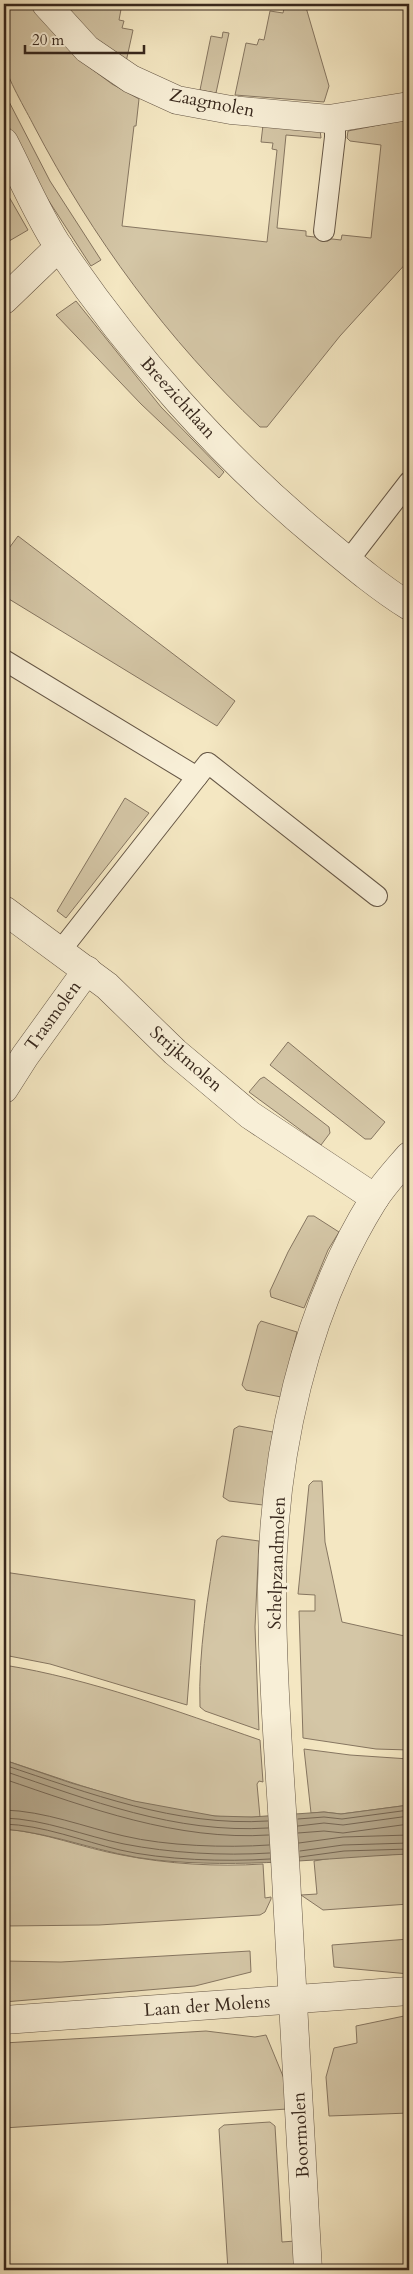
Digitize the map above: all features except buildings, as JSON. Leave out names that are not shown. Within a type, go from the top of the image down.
[{"type":"street","name":"Zaagmolen","points":[[46,4],[87,49],[131,79],[176,100],[230,110],[335,118],[409,106]]},
{"type":"street","name":"Breezichtlaan","points":[[4,142],[59,247],[127,340],[240,467],[294,516],[348,561],[409,606]]},
{"type":"street","points":[[4,300],[59,247]]},
{"type":"street","name":"Strijkmolen","points":[[4,910],[87,970],[175,1052],[250,1115],[375,1198]]},
{"type":"street","name":"Trasmolen","points":[[4,1089],[25,1056],[87,970]]},
{"type":"street","name":"Schelpzandmolen","points":[[292,1999],[279,1781],[272,1584],[277,1513],[285,1443],[314,1328],[339,1262],[375,1198],[409,1156]]},
{"type":"street","name":"Laan der Molens","points":[[4,2020],[409,1991]]},
{"type":"street","name":"Boormolen","points":[[292,1999],[308,2270]]},
{"type":"lane","points":[[324,231],[335,137],[335,118]]},
{"type":"lane","points":[[348,561],[409,482]]},
{"type":"lane","points":[[4,660],[197,777]]},
{"type":"lane","points":[[61,950],[208,763],[377,896]]},
{"type":"shaded area","points":[[4,4],[26,4],[31,6],[77,58],[112,84],[139,99],[122,226],[267,242],[277,150],[272,149],[273,143],[261,142],[263,125],[320,130],[321,138],[286,135],[277,228],[306,231],[306,236],[341,240],[342,235],[371,238],[381,145],[350,141],[347,138],[348,131],[409,119],[409,260],[340,336],[267,427],[260,427],[226,394],[163,323],[134,286],[81,208],[8,76],[3,54]]},
{"type":"shaded area","points":[[65,4],[122,4],[119,20],[124,21],[122,28],[133,30],[126,62],[94,37]]},
{"type":"shaded area","points":[[285,4],[305,4],[329,86],[324,102],[235,95],[246,43],[257,45],[259,39],[264,40],[270,11],[283,13]]},
{"type":"shaded area","points":[[223,32],[229,33],[216,93],[200,90],[211,36],[222,38]]},
{"type":"shaded area","points":[[4,92],[50,181],[101,260],[91,266],[45,195],[4,117]]},
{"type":"shaded area","points":[[4,188],[28,230],[4,244]]},
{"type":"shaded area","points":[[76,301],[161,407],[224,472],[219,478],[141,404],[56,315]]},
{"type":"shaded area","points":[[18,536],[235,701],[217,726],[4,596],[4,555]]},
{"type":"shaded area","points":[[125,798],[149,813],[66,918],[57,911]]},
{"type":"shaded area","points":[[288,1042],[385,1122],[371,1139],[365,1139],[270,1065]]},
{"type":"shaded area","points":[[264,1077],[329,1127],[330,1133],[321,1145],[249,1092]]},
{"type":"shaded area","points":[[308,1216],[314,1216],[339,1232],[328,1250],[304,1308],[271,1297],[270,1291],[288,1252]]},
{"type":"shaded area","points":[[261,1321],[297,1332],[281,1397],[246,1390],[242,1385],[258,1325]]},
{"type":"shaded area","points":[[239,1426],[273,1432],[263,1505],[229,1501],[223,1497],[234,1429]]},
{"type":"shaded area","points":[[313,1481],[322,1481],[325,1542],[342,1622],[409,1637],[409,1750],[376,1749],[303,1738],[299,1611],[315,1611],[315,1595],[298,1594],[309,1485]]},
{"type":"shaded area","points":[[222,1536],[259,1541],[255,1627],[259,1730],[205,1711],[200,1707],[204,1624],[217,1540]]},
{"type":"shaded area","points":[[4,1572],[195,1600],[187,1705],[50,1664],[4,1655]]},
{"type":"shaded area","points":[[4,1665],[101,1687],[260,1740],[263,1782],[259,1781],[257,1784],[260,1817],[195,1814],[162,1808],[97,1791],[4,1760]]},
{"type":"shaded area","points":[[304,1749],[350,1755],[409,1759],[409,1805],[341,1814],[311,1813]]},
{"type":"shaded area","points":[[4,1829],[34,1833],[107,1852],[157,1861],[210,1865],[263,1864],[265,1898],[271,1897],[271,1899],[265,1912],[260,1915],[99,1925],[4,1926]]},
{"type":"shaded area","points":[[409,1854],[409,1904],[323,1910],[301,1895],[317,1894],[314,1861],[344,1856]]},
{"type":"shaded area","points":[[409,1939],[409,1974],[334,1967],[332,1945]]},
{"type":"shaded area","points":[[250,1951],[251,1972],[195,1986],[4,2002],[4,1961],[61,1962]]},
{"type":"shaded area","points":[[409,2015],[409,2113],[329,2116],[326,2077],[334,2048],[357,2043],[356,2026]]},
{"type":"shaded area","points":[[206,2031],[255,2037],[266,2035],[285,2081],[287,2109],[4,2128],[4,2043]]},
{"type":"shaded area","points":[[270,2122],[275,2126],[282,2242],[295,2241],[294,2262],[291,2270],[228,2270],[219,2129],[224,2125]]},
{"type":"water","points":[[4,1760],[71,1783],[134,1801],[215,1816],[252,1817],[324,1812],[341,1814],[409,1805],[409,1854],[282,1862],[188,1862],[156,1860],[118,1854],[42,1835],[4,1829]]}]
